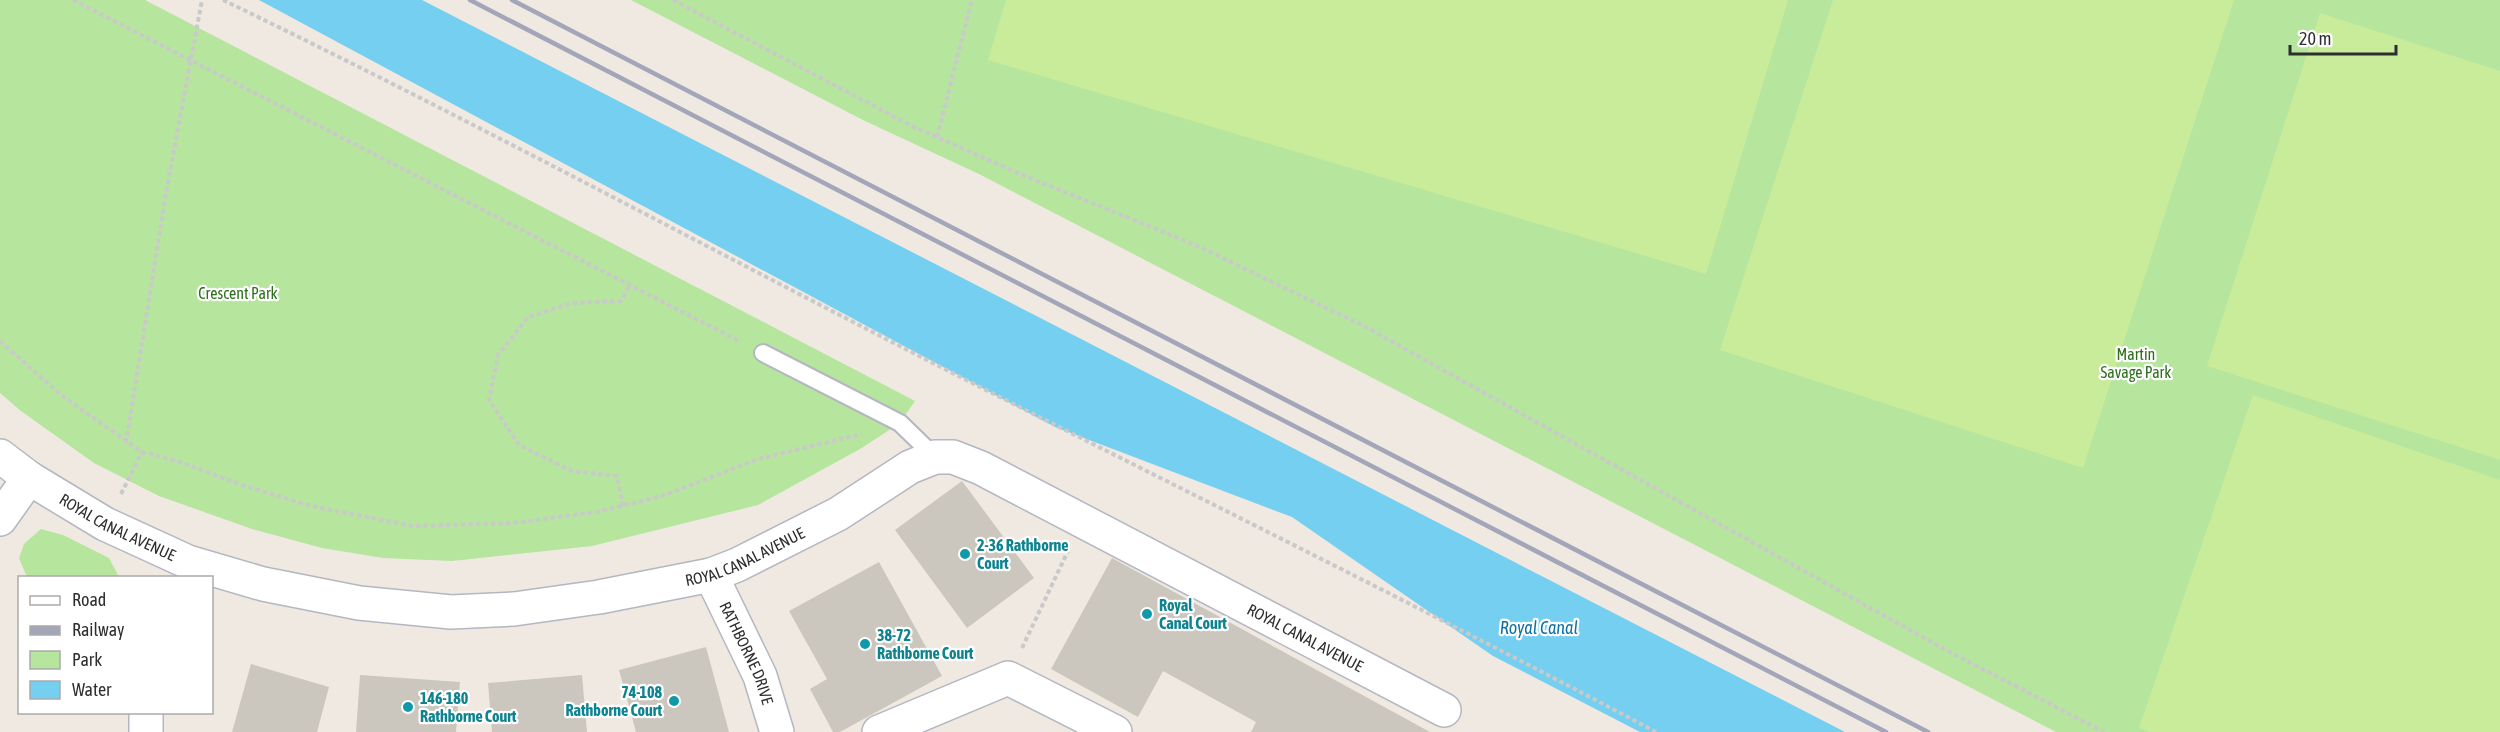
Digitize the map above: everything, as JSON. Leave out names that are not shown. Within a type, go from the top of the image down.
[{"type":"street","name":"ROYAL CANAL AVENUE","points":[[0,456],[29,478],[186,570],[359,603],[451,612],[514,609],[599,597],[711,575],[737,565],[838,514],[910,467],[935,457],[953,457],[981,468],[1444,710]]},
{"type":"street","points":[[0,519],[29,478]]},
{"type":"street","name":"RATHBORNE DRIVE","points":[[711,575],[760,676],[777,732]]},
{"type":"street","points":[[879,732],[1008,678],[1115,732]]},
{"type":"street","points":[[146,714],[146,732]]},
{"type":"lane","points":[[764,353],[900,423],[935,457]]},
{"type":"path","points":[[73,0],[764,353]]},
{"type":"path","points":[[126,443],[165,193],[202,0]]},
{"type":"path","points":[[223,0],[336,55],[927,360],[1301,547],[1656,732]]},
{"type":"path","points":[[673,0],[937,137],[1012,171],[1193,244],[1364,326],[1944,649],[2104,732]]},
{"type":"path","points":[[937,137],[972,0]]},
{"type":"path","points":[[624,506],[616,476],[572,471],[519,445],[489,400],[498,355],[528,317],[572,303],[621,301],[630,285]]},
{"type":"path","points":[[0,341],[61,395],[126,443],[142,452],[177,461],[239,484],[311,506],[412,526],[513,523],[597,512],[662,496],[758,459],[900,423]]},
{"type":"path","points":[[105,524],[142,452]]},
{"type":"path","points":[[1008,678],[1082,522]]},
{"type":"green space","name":"Crescent Park","points":[[0,0],[145,0],[915,401],[900,423],[860,449],[758,505],[592,546],[452,561],[383,558],[322,548],[252,529],[159,496],[94,463],[21,411],[0,393]]},
{"type":"green space","name":"Martin Savage Park","points":[[631,0],[2500,0],[2500,732],[2056,732],[979,174],[865,121]]},
{"type":"green space","points":[[1006,0],[1788,0],[1706,274],[988,60]]},
{"type":"green space","points":[[1833,0],[2234,0],[2083,468],[1720,350]]},
{"type":"green space","points":[[2320,13],[2500,71],[2500,460],[2207,366]]},
{"type":"green space","points":[[2253,395],[2500,480],[2500,732],[2149,732],[2139,728]]},
{"type":"green space","points":[[41,529],[63,535],[109,558],[118,576],[27,576],[19,558],[24,544]]},
{"type":"water","name":"Royal Canal","points":[[259,0],[422,0],[1845,732],[1640,732],[1493,656],[1292,517],[1055,427]]},
{"type":"building","name":"2-36 Rathborne Court","points":[[962,481],[1034,578],[967,628],[895,530]]},
{"type":"building","name":"Royal Canal Court","points":[[1112,558],[1430,732],[1251,732],[1256,722],[1163,671],[1138,717],[1051,669]]},
{"type":"building","name":"38-72 Rathborne Court","points":[[879,562],[942,676],[840,732],[833,732],[810,689],[827,679],[789,611]]},
{"type":"building","name":"74-108 Rathborne Court","points":[[706,647],[729,732],[636,732],[619,670]]},
{"type":"building","points":[[251,664],[329,687],[317,732],[232,732]]},
{"type":"building","name":"146-180 Rathborne Court","points":[[360,675],[460,682],[456,732],[356,732]]},
{"type":"building","points":[[582,675],[587,732],[492,732],[488,683]]},
{"type":"railway","points":[[470,0],[1886,732]]},
{"type":"railway","points":[[512,0],[1928,732]]},
{"type":"place","name":"2-36 Rathborne Court","points":[[965,554]]},
{"type":"place","name":"Royal Canal Court","points":[[1147,614]]},
{"type":"place","name":"38-72 Rathborne Court","points":[[865,644]]},
{"type":"place","name":"74-108 Rathborne Court","points":[[674,701]]},
{"type":"place","name":"146-180 Rathborne Court","points":[[408,707]]}]
